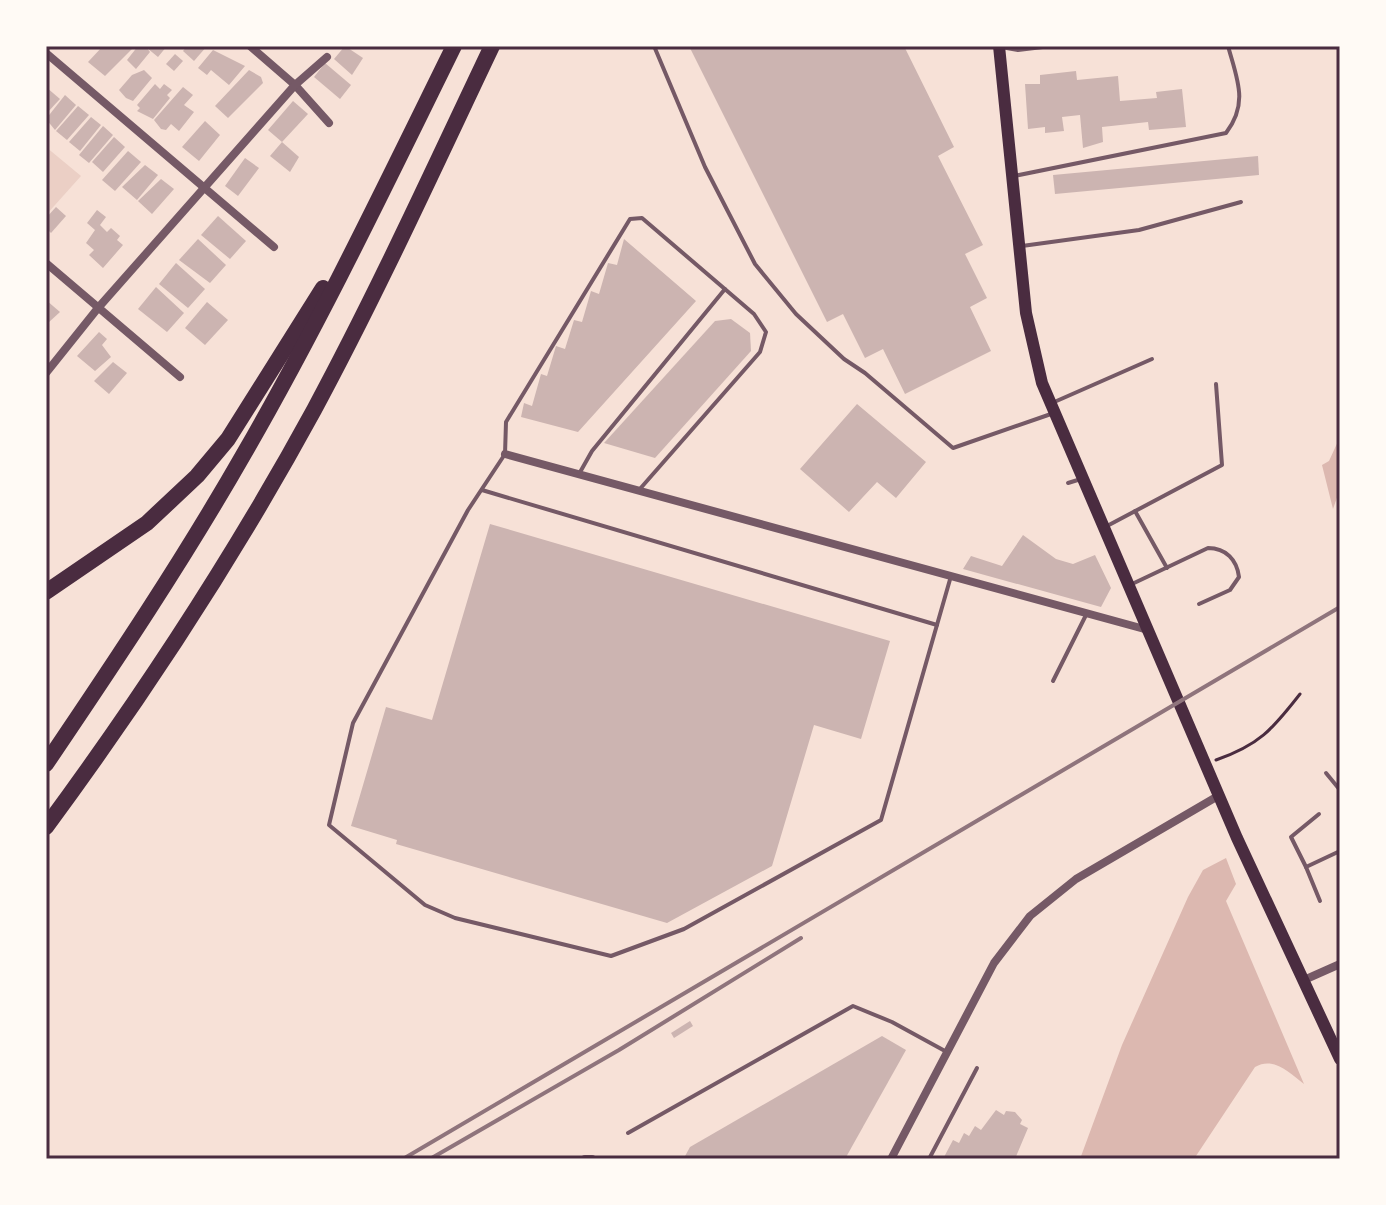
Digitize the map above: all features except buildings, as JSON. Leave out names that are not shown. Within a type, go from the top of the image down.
[{"type":"highway","points":[[46,764],[229,480],[366,223],[454,46]]},
{"type":"highway","points":[[46,827],[163,658],[265,496],[359,322],[478,74],[495,46]]},
{"type":"highway","points":[[46,592],[147,523],[209,462],[366,223]]},
{"type":"main road","points":[[999,46],[1032,349],[1052,408],[1204,764],[1340,1059]]},
{"type":"street","points":[[250,46],[295,85],[329,123]]},
{"type":"street","points":[[46,53],[274,247]]},
{"type":"street","points":[[46,373],[98,308],[295,85],[327,57]]},
{"type":"street","points":[[46,263],[180,377]]},
{"type":"street","points":[[505,454],[1148,630]]},
{"type":"street","points":[[891,1159],[1000,953],[1038,908],[1086,872],[1218,796]]},
{"type":"street","points":[[1304,980],[1340,964]]},
{"type":"lane","points":[[654,46],[705,167],[755,264],[796,314],[844,359],[865,373],[953,448],[1052,408],[1152,359]]},
{"type":"lane","points":[[999,46],[1018,50],[1051,46]]},
{"type":"lane","points":[[1014,176],[1226,133],[1238,117],[1240,89],[1228,46]]},
{"type":"lane","points":[[1020,246],[1139,230],[1241,202]]},
{"type":"lane","points":[[639,490],[760,352],[766,332],[754,314],[642,218],[630,219],[506,422],[505,454],[366,694],[353,723],[329,825],[425,905],[455,918],[611,956],[684,929],[881,820],[951,576]]},
{"type":"lane","points":[[579,474],[592,451],[725,289]]},
{"type":"lane","points":[[1105,527],[1222,465],[1216,384]]},
{"type":"lane","points":[[1068,483],[1083,478]]},
{"type":"lane","points":[[482,490],[937,625]]},
{"type":"lane","points":[[1135,511],[1167,569]]},
{"type":"lane","points":[[1129,585],[1208,548],[1219,548],[1230,556],[1239,577],[1230,590],[1199,604]]},
{"type":"lane","points":[[1053,681],[1087,613]]},
{"type":"lane","points":[[1326,773],[1340,790]]},
{"type":"lane","points":[[1319,814],[1291,837],[1320,901]]},
{"type":"lane","points":[[1306,867],[1340,851]]},
{"type":"lane","points":[[628,1133],[853,1006],[892,1022],[947,1053]]},
{"type":"lane","points":[[929,1159],[977,1068]]},
{"type":"path","points":[[1204,764],[1246,750],[1268,735],[1300,694]]},
{"type":"shaded area","points":[[46,147],[81,176],[46,215]]},
{"type":"shaded area","points":[[1340,437],[1340,489],[1333,509],[1322,465],[1329,461]]},
{"type":"shaded area","points":[[1226,858],[1236,884],[1226,901],[1304,1084],[1275,1065],[1269,1063],[1255,1067],[1194,1159],[1080,1159],[1122,1045],[1188,897],[1203,870]]},
{"type":"railway","points":[[403,1159],[1340,607]]},
{"type":"railway","points":[[430,1159],[619,1050],[801,938]]}]
